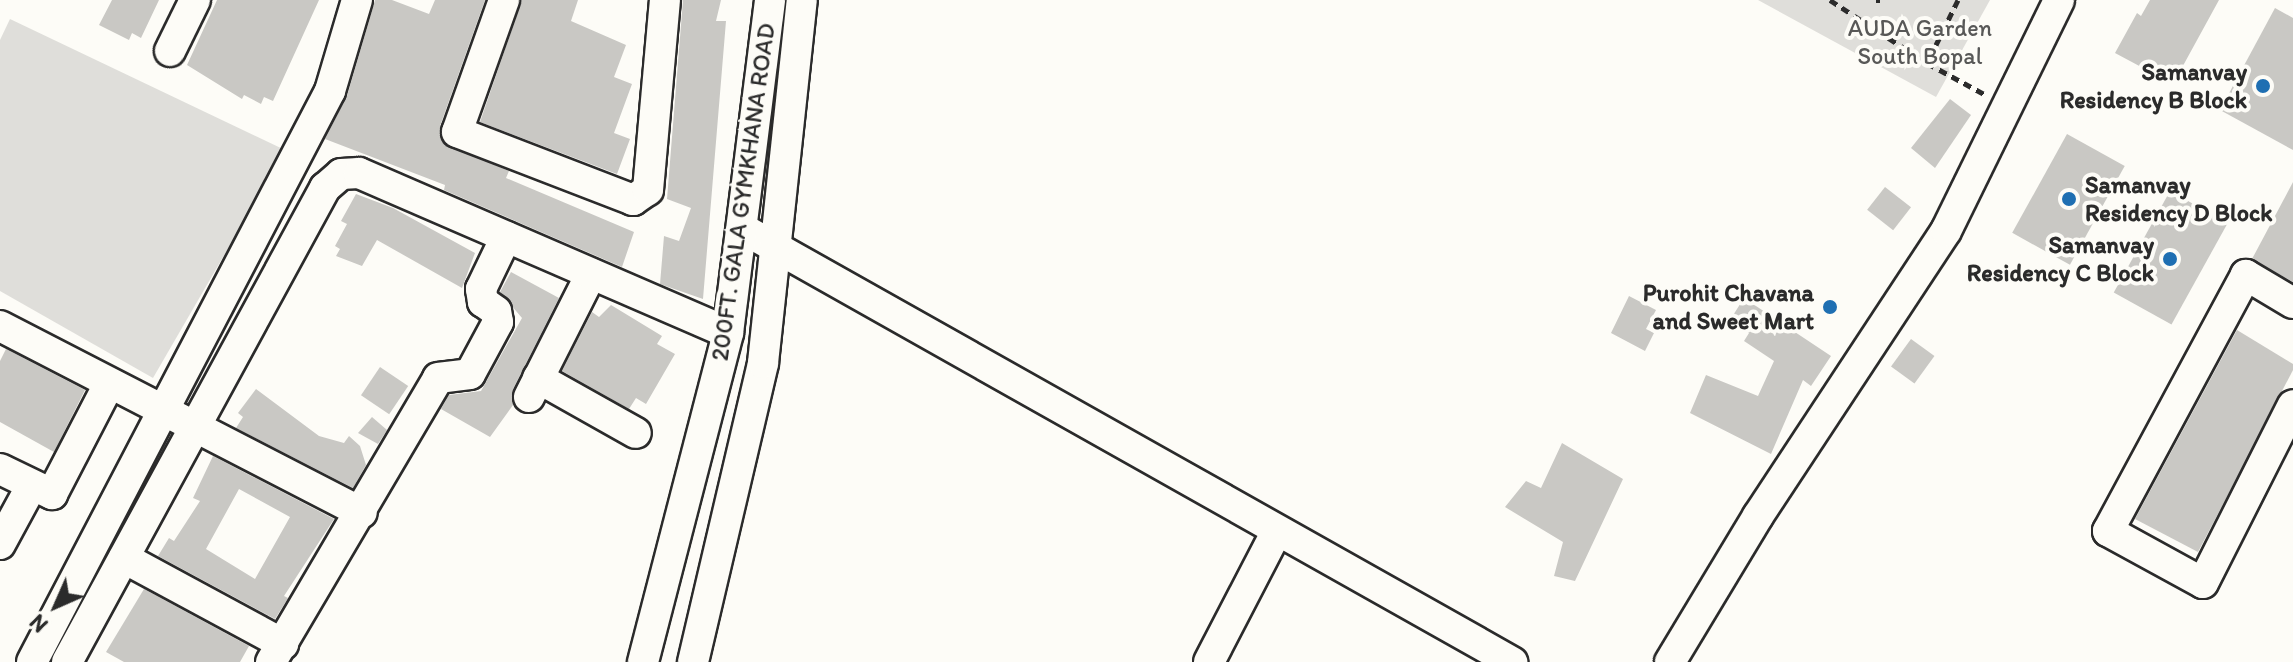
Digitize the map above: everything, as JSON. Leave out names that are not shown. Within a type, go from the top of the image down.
[{"type":"street","points":[[170,51],[195,0]]},
{"type":"street","points":[[32,662],[330,91],[357,0]]},
{"type":"street","points":[[504,0],[457,132],[633,200],[648,190],[665,0]]},
{"type":"street","name":"200FT. GALA GYMKHANA ROAD","points":[[643,662],[728,333],[770,0]]},
{"type":"street","points":[[693,662],[763,363],[802,0]]},
{"type":"street","points":[[1670,662],[1758,516],[1946,231],[2059,0]]},
{"type":"street","points":[[67,662],[325,188],[341,174],[359,173],[728,333]]},
{"type":"street","points":[[743,229],[1512,662]]},
{"type":"street","points":[[124,558],[277,653],[362,513],[438,378],[470,374],[498,322],[496,311],[483,302],[481,289],[506,237]]},
{"type":"street","points":[[591,274],[534,388],[636,433]]},
{"type":"street","points":[[2293,303],[2246,275],[2108,531],[2203,583],[2293,405]]},
{"type":"street","points":[[0,326],[362,513]]},
{"type":"street","points":[[0,469],[52,494],[109,384]]},
{"type":"street","points":[[0,544],[32,485]]},
{"type":"street","points":[[1209,662],[1277,531]]},
{"type":"path","points":[[1830,0],[1927,63],[2008,104]]},
{"type":"path","points":[[1927,63],[1958,0]]},
{"type":"green space","name":"AUDA Garden South Bopal","points":[[1758,0],[1990,0],[1936,97]]},
{"type":"green space","points":[[10,19],[285,150],[153,378],[0,291],[0,40]]},
{"type":"building","points":[[112,0],[159,0],[141,38],[132,33],[129,40],[99,25]]},
{"type":"building","points":[[217,0],[319,0],[273,101],[264,97],[261,104],[244,95],[242,99],[187,65]]},
{"type":"building","points":[[375,0],[392,0],[429,14],[435,0],[485,0],[440,126],[443,143],[509,171],[506,178],[634,232],[622,267],[444,190],[445,185],[325,139],[347,96]]},
{"type":"building","points":[[522,0],[578,0],[571,21],[626,45],[614,77],[632,84],[614,133],[630,139],[617,174],[480,122]]},
{"type":"building","points":[[683,0],[721,0],[716,21],[726,21],[703,299],[660,284],[664,236],[679,241],[691,208],[667,199]]},
{"type":"building","points":[[2150,0],[2219,0],[2173,84],[2115,53],[2137,13],[2141,16]]},
{"type":"building","name":"Samanvay Residency B Block","points":[[2275,8],[2293,18],[2293,150],[2220,110]]},
{"type":"building","points":[[1950,99],[1971,115],[1935,168],[1911,148]]},
{"type":"building","name":"Samanvay Residency D Block","points":[[2067,134],[2125,166],[2070,265],[2012,233]]},
{"type":"building","points":[[2293,182],[2293,282],[2252,259]]},
{"type":"building","points":[[1885,187],[1911,207],[1893,230],[1867,210]]},
{"type":"building","name":"Samanvay Residency C Block","points":[[2170,191],[2228,223],[2171,324],[2114,292]]},
{"type":"building","points":[[356,194],[393,208],[475,253],[462,288],[377,240],[362,266],[336,256],[340,249],[335,246],[347,224],[341,221]]},
{"type":"building","points":[[511,272],[559,298],[513,389],[513,405],[490,437],[441,409],[449,395],[481,391],[522,318],[500,292]]},
{"type":"building","points":[[1629,296],[1656,310],[1646,329],[1654,333],[1645,351],[1611,333]]},
{"type":"building","points":[[1744,298],[1831,356],[1811,386],[1803,380],[1771,454],[1690,413],[1706,375],[1758,396],[1774,361],[1744,341],[1749,333],[1730,320]]},
{"type":"building","points":[[611,305],[662,336],[657,344],[675,354],[646,404],[636,398],[629,409],[562,371],[592,312],[599,317]]},
{"type":"building","points":[[2237,330],[2293,364],[2293,370],[2198,552],[2135,519]]},
{"type":"building","points":[[1911,339],[1934,356],[1914,384],[1891,367]]},
{"type":"building","points":[[6,349],[85,390],[54,452],[0,422],[0,361]]},
{"type":"building","points":[[380,367],[408,386],[389,414],[361,395]]},
{"type":"building","points":[[256,389],[319,436],[344,443],[349,436],[360,446],[366,465],[353,488],[236,428],[243,417],[238,413]]},
{"type":"building","points":[[372,417],[387,430],[378,444],[358,433]]},
{"type":"building","points":[[1562,443],[1623,479],[1575,581],[1554,576],[1563,542],[1505,507],[1526,481],[1541,488]]},
{"type":"building","points":[[213,456],[334,519],[284,596],[288,598],[275,619],[158,556],[169,538],[174,541],[200,501],[193,498]],"holes":[[[239,489],[290,517],[255,579],[206,549]]]},
{"type":"building","points":[[144,589],[249,646],[240,662],[124,662],[106,652]]},
{"type":"place","name":"Samanvay Residency B Block","points":[[2263,86]]},
{"type":"place","name":"Samanvay Residency D Block","points":[[2069,199]]},
{"type":"place","name":"Samanvay Residency C Block","points":[[2170,259]]},
{"type":"place","name":"Purohit Chavana and Sweet Mart","points":[[1830,307]]}]
